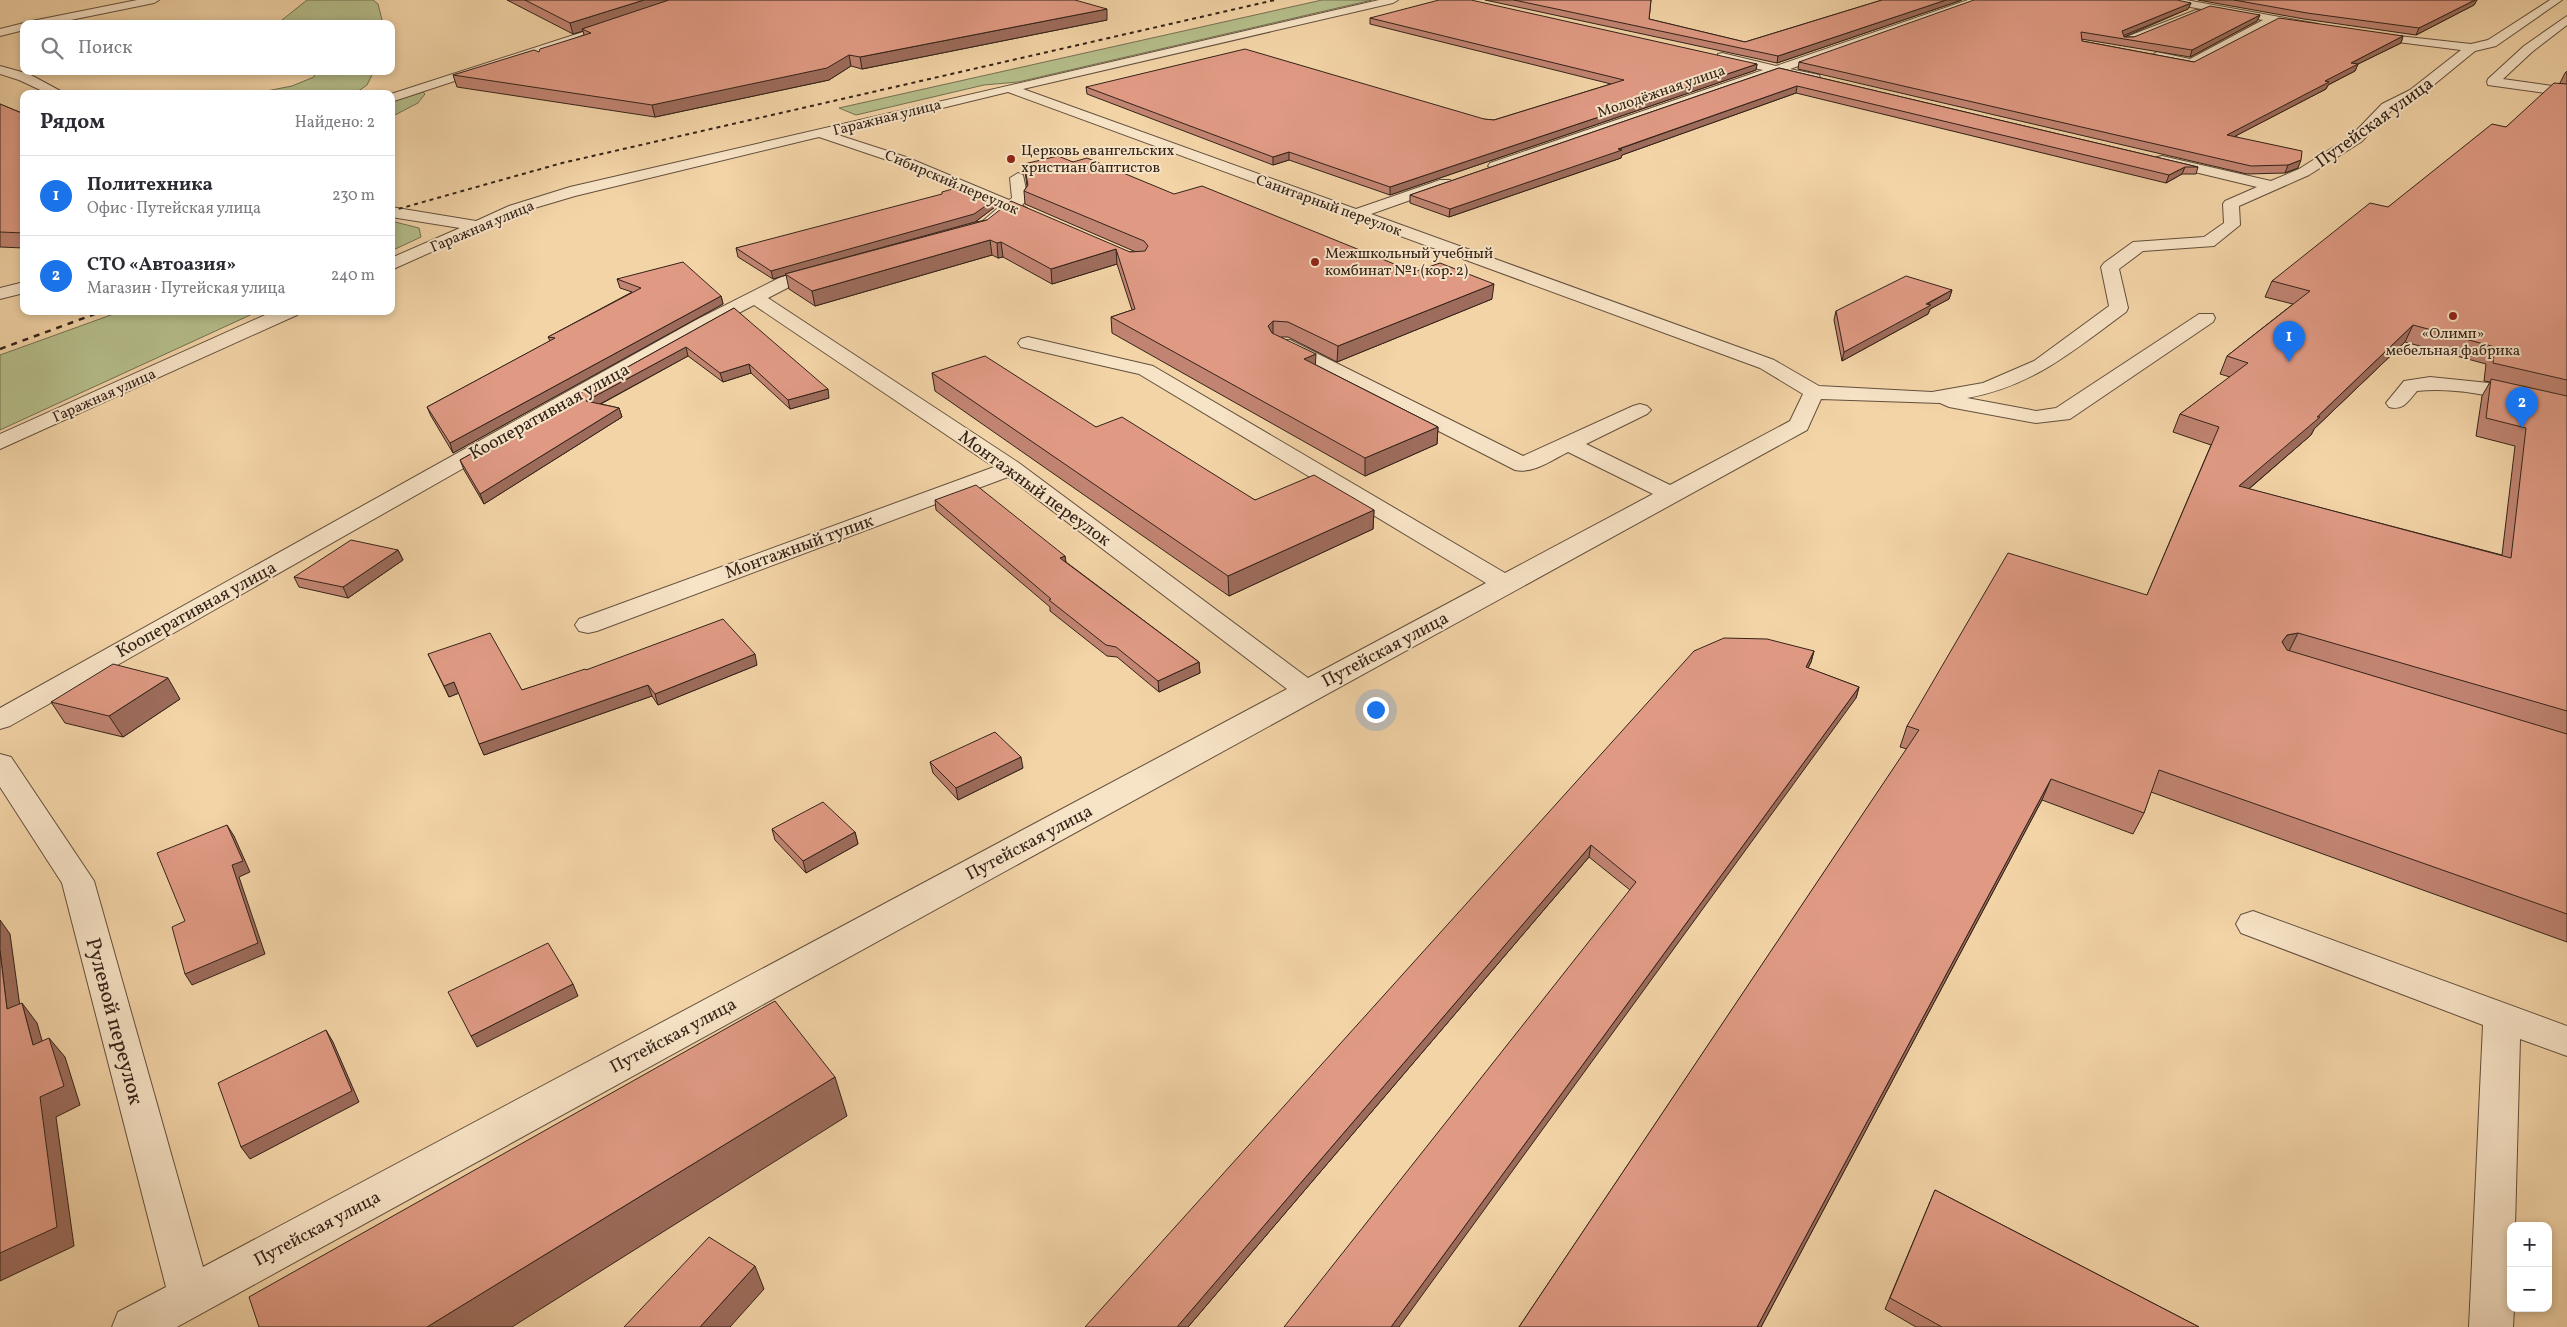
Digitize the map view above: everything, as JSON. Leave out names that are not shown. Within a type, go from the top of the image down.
[{"type":"street","points":[[52,20],[154,0]]},
{"type":"street","name":"Гаражная улица","points":[[395,263],[514,209],[570,192],[1009,88],[1393,0]]},
{"type":"street","name":"Молодёжная улица","points":[[1485,169],[1979,0]]},
{"type":"street","points":[[2168,0],[2322,27]]},
{"type":"street","name":"Путейская улица","points":[[134,1327],[1799,425],[1814,392],[1932,398],[1988,388],[2041,366],[2119,308],[2110,267],[2139,246],[2208,242],[2232,225],[2231,204],[2304,172],[2356,139],[2387,107],[2415,93],[2471,48],[2492,43],[2557,0]]},
{"type":"street","points":[[2192,63],[2132,49],[2205,6]]},
{"type":"street","points":[[2175,72],[2276,18]]},
{"type":"street","points":[[395,97],[635,19]]},
{"type":"street","points":[[2567,19],[2528,49],[2493,82],[2567,92]]},
{"type":"street","points":[[0,33],[20,27]]},
{"type":"street","points":[[2358,32],[2471,48]]},
{"type":"street","points":[[1708,54],[1823,80]]},
{"type":"street","points":[[0,70],[24,77],[52,90]]},
{"type":"street","name":"Санитарный переулок","points":[[1009,88],[1767,364],[1814,392]]},
{"type":"street","name":"Сибирский переулок","points":[[820,134],[856,143],[899,158],[1039,218]]},
{"type":"street","points":[[2148,157],[2273,186]]},
{"type":"street","points":[[963,233],[982,228],[1012,207],[1020,199],[1018,178]]},
{"type":"street","points":[[1354,215],[1457,179]]},
{"type":"street","points":[[395,213],[479,226]]},
{"type":"street","name":"Кооперативная улица","points":[[0,720],[703,324],[787,281],[843,266]]},
{"type":"street","points":[[0,294],[20,288]]},
{"type":"street","name":"Монтажный переулок","points":[[754,298],[771,306],[1011,468],[1307,691]]},
{"type":"street","name":"Гаражная улица","points":[[0,442],[281,315]]},
{"type":"street","points":[[1932,398],[2036,417],[2050,417],[2062,414],[2206,318]]},
{"type":"street","points":[[1280,342],[1523,465],[1640,410]]},
{"type":"street","points":[[1028,343],[1146,370],[1505,584]]},
{"type":"street","points":[[2396,403],[2410,385],[2428,382],[2469,386],[2567,408]]},
{"type":"street","points":[[1568,444],[1671,494]]},
{"type":"street","name":"Монтажный тупик","points":[[588,625],[1011,468]]},
{"type":"street","name":"Рулевой переулок","points":[[0,764],[78,881],[190,1297]]},
{"type":"street","points":[[2253,924],[2567,1041]]},
{"type":"street","points":[[2492,1327],[2502,1017]]},
{"type":"green space","points":[[307,0],[373,0],[378,4],[382,20],[282,20]]},
{"type":"green space","points":[[1322,0],[1372,0],[1018,82],[984,85],[856,115],[839,108]]},
{"type":"green space","points":[[314,75],[372,75],[367,85],[360,90],[272,90],[292,86],[314,77]]},
{"type":"green space","points":[[423,92],[425,94],[418,103],[395,115],[395,101]]},
{"type":"green space","points":[[395,222],[419,228],[421,237],[395,249]]},
{"type":"green space","points":[[111,315],[250,315],[0,430],[0,355]]},
{"type":"building","points":[[525,0],[644,0],[570,23]]},
{"type":"building","points":[[669,0],[1075,0],[1107,9],[860,57],[849,55],[827,68],[652,105],[453,75],[534,50],[539,52],[540,49],[591,33],[582,29]]},
{"type":"building","points":[[1439,0],[1471,0],[1757,64],[1390,187],[1289,152],[1273,157],[1086,87],[1245,49],[1484,119],[1494,120],[1624,80],[1370,18]]},
{"type":"building","points":[[1514,0],[1651,0],[1649,19],[1745,42],[1882,0],[1946,0],[1778,56]]},
{"type":"building","points":[[1974,0],[2177,0],[2191,3],[2122,31],[2124,37],[2134,37],[2210,6],[2260,15],[2192,50],[2081,32],[2082,41],[2194,62],[2279,18],[2403,36],[2351,63],[2358,64],[2325,81],[2329,82],[2227,135],[2302,151],[2301,160],[2288,165],[2251,166],[1799,62]]},
{"type":"building","points":[[2234,0],[2475,0],[2419,28],[2307,13]]},
{"type":"building","points":[[1779,68],[2198,167],[2185,167],[2169,175],[1797,86],[1618,149],[1622,150],[1450,209],[1410,195]]},
{"type":"building","points":[[2554,83],[2567,84],[2567,380],[2493,363],[2495,347],[2413,325],[2317,417],[2320,417],[2239,486],[2511,558],[2526,428],[2486,418],[2491,379],[2567,396],[2567,711],[2298,633],[2287,635],[2282,642],[2287,650],[2567,734],[2567,914],[2159,770],[2144,813],[2051,779],[1757,1327],[1519,1327],[1919,730],[1907,726],[2008,553],[2147,595],[2219,427],[2180,414],[2248,363],[2227,356],[2310,291],[2272,281],[2370,203],[2388,207],[2492,124],[2506,127]]},
{"type":"building","points":[[0,104],[20,112],[20,233],[0,232]]},
{"type":"building","points":[[1058,156],[1073,162],[1087,158],[1174,194],[1202,186],[1414,272],[1440,263],[1494,284],[1338,346],[1288,322],[1273,321],[1268,326],[1272,333],[1316,354],[1304,359],[1438,427],[1365,458],[1111,317],[1135,309],[1116,249],[1051,269],[1001,242],[997,243],[990,240],[812,291],[785,274],[987,220],[1011,201],[1130,252],[1145,251],[1148,246],[1144,241],[1024,191],[1028,185],[1024,164]]},
{"type":"building","points":[[963,186],[994,200],[974,214],[771,271],[736,248],[942,194],[942,192]]},
{"type":"building","points":[[683,262],[721,296],[450,443],[427,407],[555,338],[548,337],[641,288],[617,279]]},
{"type":"building","points":[[1906,276],[1952,290],[1926,304],[1931,305],[1844,352],[1836,311]]},
{"type":"building","points":[[734,308],[828,389],[788,400],[749,364],[720,373],[686,347],[586,401],[619,408],[480,494],[460,460]]},
{"type":"building","points":[[985,356],[1096,427],[1122,417],[1255,500],[1314,475],[1374,510],[1228,576],[932,373]]},
{"type":"building","points":[[976,485],[1065,556],[1060,558],[1199,662],[1158,681],[1116,647],[1106,645],[1049,600],[1051,599],[935,500]]},
{"type":"building","points":[[351,540],[398,550],[343,587],[294,577]]},
{"type":"building","points":[[723,619],[755,654],[655,694],[648,685],[479,744],[454,682],[444,686],[428,654],[490,633],[522,690],[586,670]]},
{"type":"building","points":[[1724,638],[1767,639],[1814,651],[1806,667],[1859,687],[1391,1327],[1284,1327],[1636,882],[1591,845],[1177,1327],[1085,1327],[1694,651]]},
{"type":"building","points":[[113,664],[168,678],[109,716],[51,702]]},
{"type":"building","points":[[995,732],[1021,757],[956,788],[930,762]]},
{"type":"building","points":[[823,802],[855,832],[803,861],[772,829]]},
{"type":"building","points":[[227,825],[243,861],[232,865],[258,943],[185,974],[172,927],[185,921],[157,853]]},
{"type":"building","points":[[548,943],[573,984],[471,1036],[448,992]]},
{"type":"building","points":[[0,951],[7,1009],[22,1003],[33,1045],[49,1038],[64,1086],[40,1097],[57,1227],[0,1253]]},
{"type":"building","points":[[775,1001],[835,1077],[427,1327],[259,1327],[249,1297]]},
{"type":"building","points":[[326,1030],[352,1091],[241,1147],[218,1083]]},
{"type":"building","points":[[1935,1190],[2199,1327],[1942,1327],[1890,1298]]},
{"type":"building","points":[[709,1237],[755,1266],[700,1327],[624,1327]]},
{"type":"railway","points":[[395,210],[562,163],[1275,0]]},
{"type":"railway","points":[[0,349],[92,315]]},
{"type":"place","name":"Церковь евангельских христиан баптистов","points":[[1011,159]]},
{"type":"place","name":"Межшкольный учебный комбинат №1 (кор. 2)","points":[[1315,262]]},
{"type":"place","name":"«Олимп» мебельная фабрика","points":[[2453,316]]},
{"type":"place","name":"Политехника","points":[[2289,362]]},
{"type":"place","name":"СТО «Автоазия»","points":[[2522,428]]}]
